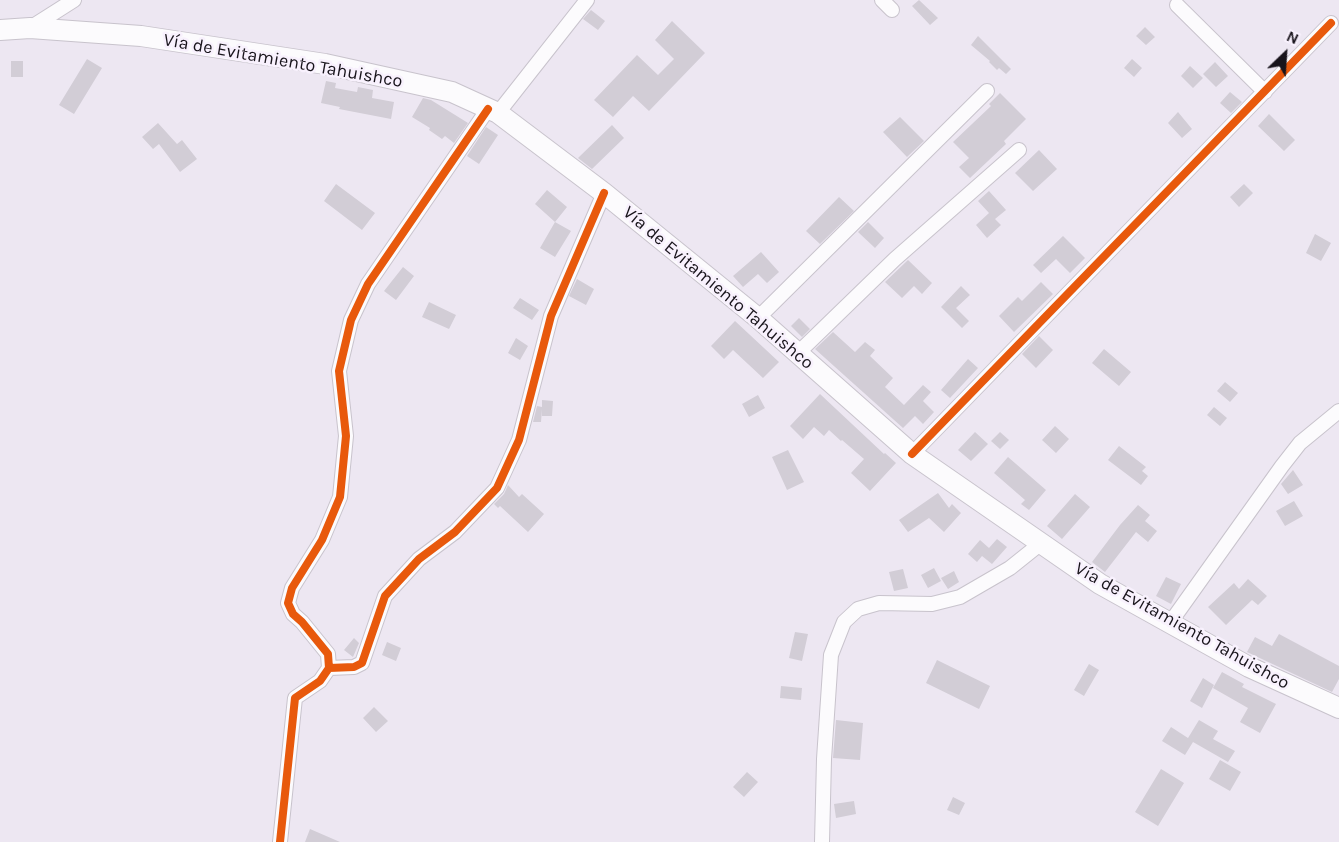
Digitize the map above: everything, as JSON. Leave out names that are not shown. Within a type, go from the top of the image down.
[{"type":"main road","name":"Vía de Evitamiento Tahuishco","points":[[0,30],[30,28],[141,36],[325,64],[452,92],[493,111],[604,193],[758,318],[912,454],[1100,584],[1249,667],[1339,708]]},
{"type":"street","points":[[30,28],[74,0]]},
{"type":"street","points":[[280,842],[295,698],[320,681],[329,668],[328,654],[302,622],[292,614],[288,603],[292,588],[322,540],[340,497],[346,436],[339,371],[351,320],[368,284],[493,111],[587,0]]},
{"type":"street","points":[[882,0],[892,10]]},
{"type":"street","points":[[1177,5],[1265,92]]},
{"type":"street","points":[[912,454],[1331,23]]},
{"type":"street","points":[[758,318],[987,91]]},
{"type":"street","points":[[798,353],[895,259],[1019,150]]},
{"type":"street","points":[[329,668],[354,667],[362,663],[385,596],[419,559],[455,532],[497,488],[519,440],[551,316],[604,193]]},
{"type":"street","points":[[1170,623],[1282,466],[1307,437],[1339,411]]},
{"type":"street","points":[[822,842],[824,759],[831,655],[844,621],[858,609],[879,603],[932,604],[960,597],[1010,568],[1040,544]]},
{"type":"building","points":[[919,0],[938,18],[930,25],[912,6]]},
{"type":"building","points":[[591,10],[605,21],[598,30],[583,19]]},
{"type":"building","points":[[672,21],[705,53],[649,111],[633,96],[613,117],[594,100],[637,55],[658,75],[674,59],[655,40]]},
{"type":"building","points":[[1145,27],[1155,37],[1146,45],[1136,36]]},
{"type":"building","points":[[978,36],[1011,69],[1006,74],[999,68],[997,70],[971,45]]},
{"type":"building","points":[[87,59],[102,68],[74,114],[59,105]]},
{"type":"building","points":[[1132,59],[1142,68],[1134,77],[1124,68]]},
{"type":"building","points":[[11,61],[23,61],[23,77],[11,77]]},
{"type":"building","points":[[1215,62],[1228,76],[1216,87],[1203,74]]},
{"type":"building","points":[[1190,66],[1203,78],[1193,88],[1181,76]]},
{"type":"building","points":[[326,81],[336,83],[335,88],[357,92],[358,87],[373,90],[372,98],[394,102],[391,119],[339,109],[340,107],[321,103]]},
{"type":"building","points":[[1230,92],[1242,102],[1231,113],[1220,103]]},
{"type":"building","points":[[1000,93],[1026,119],[1004,141],[1006,144],[970,178],[959,167],[969,158],[953,142],[991,106],[989,104]]},
{"type":"building","points":[[423,98],[431,100],[468,123],[454,143],[445,136],[442,139],[412,117]]},
{"type":"building","points":[[1178,112],[1192,129],[1182,138],[1168,123]]},
{"type":"building","points":[[1269,114],[1295,140],[1284,151],[1258,126]]},
{"type":"building","points":[[900,117],[924,141],[907,157],[883,132]]},
{"type":"building","points":[[158,123],[177,144],[182,140],[197,159],[180,172],[159,144],[153,149],[142,137]]},
{"type":"building","points":[[612,125],[624,138],[592,169],[578,158]]},
{"type":"building","points":[[486,127],[498,135],[479,164],[467,156]]},
{"type":"building","points":[[1039,150],[1057,169],[1033,191],[1015,173]]},
{"type":"building","points":[[336,184],[375,213],[362,230],[324,201]]},
{"type":"building","points":[[1244,184],[1253,193],[1239,207],[1230,197]]},
{"type":"building","points":[[547,190],[567,207],[555,222],[535,204]]},
{"type":"building","points":[[989,191],[1006,210],[995,219],[1001,225],[987,238],[976,225],[989,213],[978,201]]},
{"type":"building","points":[[839,197],[854,211],[820,244],[806,231]]},
{"type":"building","points":[[555,222],[571,231],[555,257],[540,248]]},
{"type":"building","points":[[868,222],[884,238],[875,248],[858,232]]},
{"type":"building","points":[[1315,234],[1331,243],[1321,261],[1306,253]]},
{"type":"building","points":[[1063,236],[1085,258],[1070,273],[1056,259],[1041,273],[1033,265]]},
{"type":"building","points":[[761,252],[779,272],[767,283],[758,274],[743,287],[733,276]]},
{"type":"building","points":[[908,260],[932,283],[922,294],[914,286],[902,298],[885,282]]},
{"type":"building","points":[[403,267],[414,276],[396,300],[384,291]]},
{"type":"building","points":[[577,279],[594,289],[586,305],[569,296]]},
{"type":"building","points":[[1041,282],[1053,294],[1014,332],[999,316],[1018,297],[1022,301]]},
{"type":"building","points":[[961,286],[970,295],[956,308],[969,321],[962,328],[941,307]]},
{"type":"building","points":[[520,298],[539,310],[532,320],[513,308]]},
{"type":"building","points":[[429,302],[456,315],[449,329],[422,317]]},
{"type":"building","points":[[799,318],[810,329],[802,337],[791,326]]},
{"type":"building","points":[[735,321],[779,362],[763,378],[733,350],[724,359],[711,346]]},
{"type":"building","points":[[833,332],[855,352],[865,342],[875,350],[870,356],[893,378],[885,387],[904,405],[923,385],[931,392],[923,401],[934,412],[923,424],[915,416],[903,428],[815,349]]},
{"type":"building","points":[[1039,336],[1053,350],[1036,368],[1022,354]]},
{"type":"building","points":[[516,338],[528,346],[520,360],[508,353]]},
{"type":"building","points":[[1104,349],[1131,372],[1119,386],[1092,363]]},
{"type":"building","points":[[968,359],[978,368],[950,398],[941,390]]},
{"type":"building","points":[[1225,382],[1238,393],[1230,402],[1217,391]]},
{"type":"building","points":[[820,394],[896,463],[870,491],[851,473],[864,459],[842,440],[829,430],[824,436],[814,427],[803,439],[790,426]]},
{"type":"building","points":[[758,395],[765,408],[749,417],[742,404]]},
{"type":"building","points":[[542,400],[553,401],[552,416],[541,416],[541,422],[533,422],[537,406],[542,407]]},
{"type":"building","points":[[1214,407],[1227,418],[1220,426],[1207,415]]},
{"type":"building","points":[[1055,426],[1069,439],[1056,453],[1042,440]]},
{"type":"building","points":[[975,432],[988,444],[971,461],[958,450]]},
{"type":"building","points":[[1000,432],[1009,440],[1000,449],[991,441]]},
{"type":"building","points":[[1119,446],[1146,467],[1142,471],[1148,476],[1141,485],[1108,460]]},
{"type":"building","points":[[788,450],[804,482],[787,490],[772,457]]},
{"type":"building","points":[[1008,457],[1046,490],[1029,510],[1021,504],[1025,500],[994,473]]},
{"type":"building","points":[[1293,470],[1303,485],[1288,494],[1281,484]]},
{"type":"building","points":[[508,485],[519,497],[522,494],[544,514],[528,532],[500,506],[498,508],[494,504],[504,494]]},
{"type":"building","points":[[938,493],[949,508],[952,504],[961,513],[944,532],[929,518],[908,532],[899,520]]},
{"type":"building","points":[[1075,494],[1090,507],[1062,539],[1047,526]]},
{"type":"building","points":[[1294,501],[1303,516],[1285,526],[1276,511]]},
{"type":"building","points":[[1138,505],[1150,515],[1145,521],[1157,531],[1148,542],[1136,532],[1105,572],[1092,562]]},
{"type":"building","points":[[997,539],[1007,547],[992,564],[982,556],[977,562],[968,554],[980,540],[989,548]]},
{"type":"building","points":[[934,568],[941,581],[928,588],[921,575]]},
{"type":"building","points":[[903,569],[908,588],[894,591],[889,572]]},
{"type":"building","points":[[954,571],[959,582],[948,589],[941,578]]},
{"type":"building","points":[[1166,577],[1181,584],[1171,604],[1156,596]]},
{"type":"building","points":[[1248,579],[1267,596],[1258,605],[1252,600],[1226,625],[1208,607],[1234,583],[1239,589]]},
{"type":"building","points":[[795,632],[808,634],[802,661],[789,658]]},
{"type":"building","points":[[1279,634],[1339,666],[1339,679],[1332,692],[1247,652],[1255,637],[1272,646]]},
{"type":"building","points":[[354,638],[359,643],[353,657],[344,650]]},
{"type":"building","points":[[387,642],[401,648],[396,661],[382,655]]},
{"type":"building","points":[[937,660],[990,686],[979,709],[926,683]]},
{"type":"building","points":[[1089,664],[1099,670],[1084,696],[1074,690]]},
{"type":"building","points":[[1222,672],[1244,684],[1242,687],[1276,704],[1260,733],[1240,722],[1248,708],[1213,688]]},
{"type":"building","points":[[1203,678],[1214,685],[1202,708],[1190,701]]},
{"type":"building","points":[[781,686],[802,688],[801,700],[780,698]]},
{"type":"building","points":[[374,707],[388,721],[376,732],[363,718]]},
{"type":"building","points":[[836,720],[863,723],[860,760],[833,758]]},
{"type":"building","points":[[1199,720],[1218,731],[1213,739],[1235,751],[1228,762],[1193,742],[1185,755],[1162,741],[1171,727],[1188,738]]},
{"type":"building","points":[[1220,760],[1241,772],[1230,791],[1209,779]]},
{"type":"building","points":[[1161,769],[1184,783],[1158,826],[1135,812]]},
{"type":"building","points":[[747,772],[758,782],[744,797],[733,787]]},
{"type":"building","points":[[953,797],[965,803],[959,815],[947,810]]},
{"type":"building","points":[[854,801],[856,814],[836,818],[834,804]]},
{"type":"building","points":[[310,829],[340,842],[305,842]]},
{"type":"cycle path","points":[[912,454],[1331,23]]},
{"type":"cycle path","points":[[280,842],[295,698],[320,681],[329,668],[328,654],[293,614],[288,603],[292,588],[322,540],[340,497],[346,436],[339,371],[351,320],[368,284],[488,109]]},
{"type":"cycle path","points":[[329,668],[354,667],[362,663],[385,596],[419,559],[455,532],[497,488],[519,440],[551,316],[604,193]]}]
